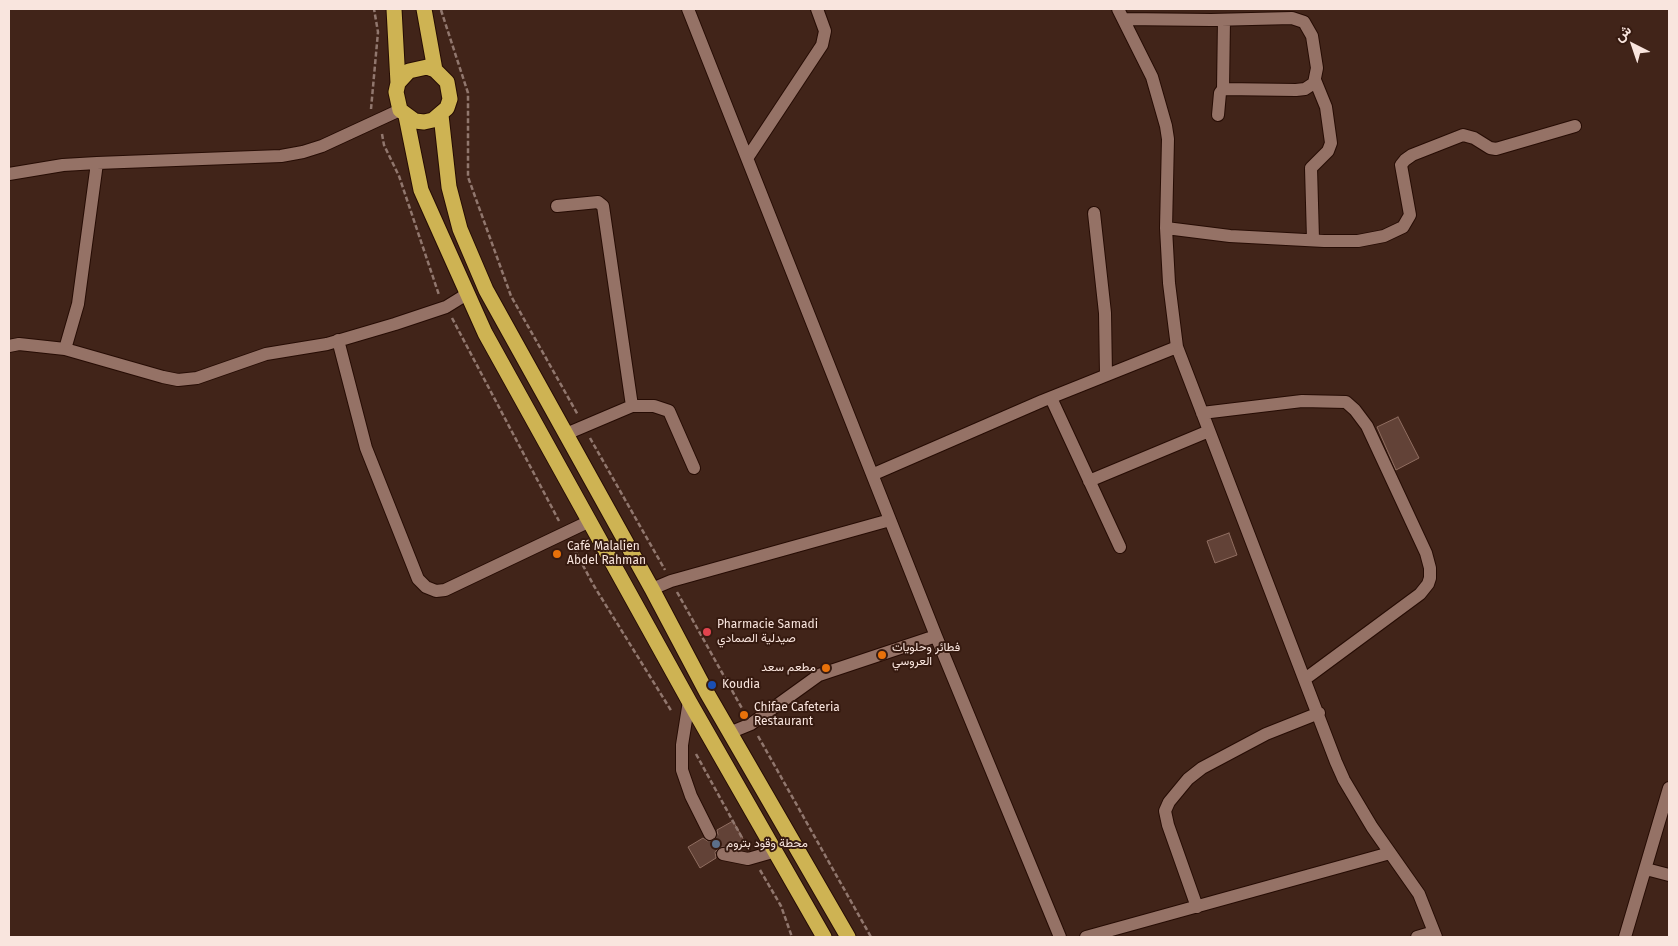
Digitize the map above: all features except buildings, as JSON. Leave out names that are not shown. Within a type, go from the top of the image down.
[{"type":"highway","points":[[394,9],[398,83],[396,102],[403,113],[421,190],[485,333],[689,701],[776,850],[824,937]]},
{"type":"highway","points":[[403,113],[424,122],[433,120],[441,114],[450,99],[450,90],[447,82],[435,70],[424,9]]},
{"type":"highway","points":[[398,83],[409,70],[418,68],[435,70]]},
{"type":"highway","points":[[441,114],[449,187],[471,257],[508,332],[652,589],[729,733],[848,937]]},
{"type":"street","points":[[688,9],[874,474],[936,636],[1060,937]]},
{"type":"street","points":[[748,157],[822,45],[825,31],[817,9]]},
{"type":"street","points":[[1223,89],[1296,90],[1310,86],[1315,80],[1317,68],[1312,36],[1308,26],[1301,20],[1292,18],[1224,20],[1121,14],[1152,77],[1166,126],[1168,139],[1166,228],[1169,283],[1177,347],[1344,780],[1390,853],[1419,894],[1435,935],[1417,937]]},
{"type":"street","points":[[1218,115],[1220,93],[1223,89],[1224,20]]},
{"type":"street","points":[[1313,239],[1311,168],[1328,151],[1331,143],[1326,107],[1315,80]]},
{"type":"street","points":[[9,174],[63,165],[271,156],[303,152],[403,113]]},
{"type":"street","points":[[1166,228],[1230,236],[1358,241],[1384,236],[1402,227],[1410,215],[1401,165],[1412,155],[1463,136],[1474,138],[1490,148],[1496,149],[1575,126]]},
{"type":"street","points":[[65,348],[78,304],[97,163]]},
{"type":"street","points":[[557,206],[598,202],[603,206],[632,406]]},
{"type":"street","points":[[1094,213],[1104,304],[1106,375]]},
{"type":"street","points":[[9,346],[65,348],[178,380],[197,378],[266,354],[338,340],[446,307],[467,294]]},
{"type":"street","points":[[338,340],[366,448],[418,579],[426,588],[436,591],[445,590],[590,521]]},
{"type":"street","points":[[874,474],[1051,398],[1177,347]]},
{"type":"street","points":[[1051,398],[1120,547]]},
{"type":"street","points":[[1202,413],[1302,401],[1346,402],[1355,410],[1367,426],[1426,553],[1430,568],[1430,578],[1420,594],[1306,679]]},
{"type":"street","points":[[566,434],[583,425],[632,406],[654,406],[669,411],[694,468]]},
{"type":"street","points":[[1089,481],[1209,431]]},
{"type":"street","points":[[652,589],[671,581],[890,520]]},
{"type":"street","points":[[729,733],[751,724],[819,676],[936,636]]},
{"type":"street","points":[[689,701],[682,745],[682,770],[690,796],[710,834]]},
{"type":"street","points":[[1197,907],[1168,825],[1165,811],[1169,802],[1188,779],[1202,768],[1266,734],[1319,713]]},
{"type":"street","points":[[1625,937],[1669,788]]},
{"type":"street","points":[[723,854],[753,859],[776,850]]},
{"type":"street","points":[[1086,937],[1390,853]]},
{"type":"street","points":[[1646,869],[1669,875]]},
{"type":"path","points":[[440,9],[468,93],[468,177],[511,296],[871,937]]},
{"type":"tunnel","points":[[710,834],[723,854]]},
{"type":"place","name":"Café Malalien Abdel Rahman","points":[[557,554]]},
{"type":"place","name":"Pharmacie Samadi صيدلية الصمادي","points":[[707,632]]},
{"type":"place","name":"فطائر وحلويات العروسي","points":[[882,655]]},
{"type":"place","name":"مطعم سعد","points":[[826,668]]},
{"type":"place","name":"Koudia","points":[[712,685]]},
{"type":"place","name":"Chifae Cafeteria Restaurant","points":[[744,715]]},
{"type":"place","name":"محطة وقود بتروم","points":[[716,844]]}]
